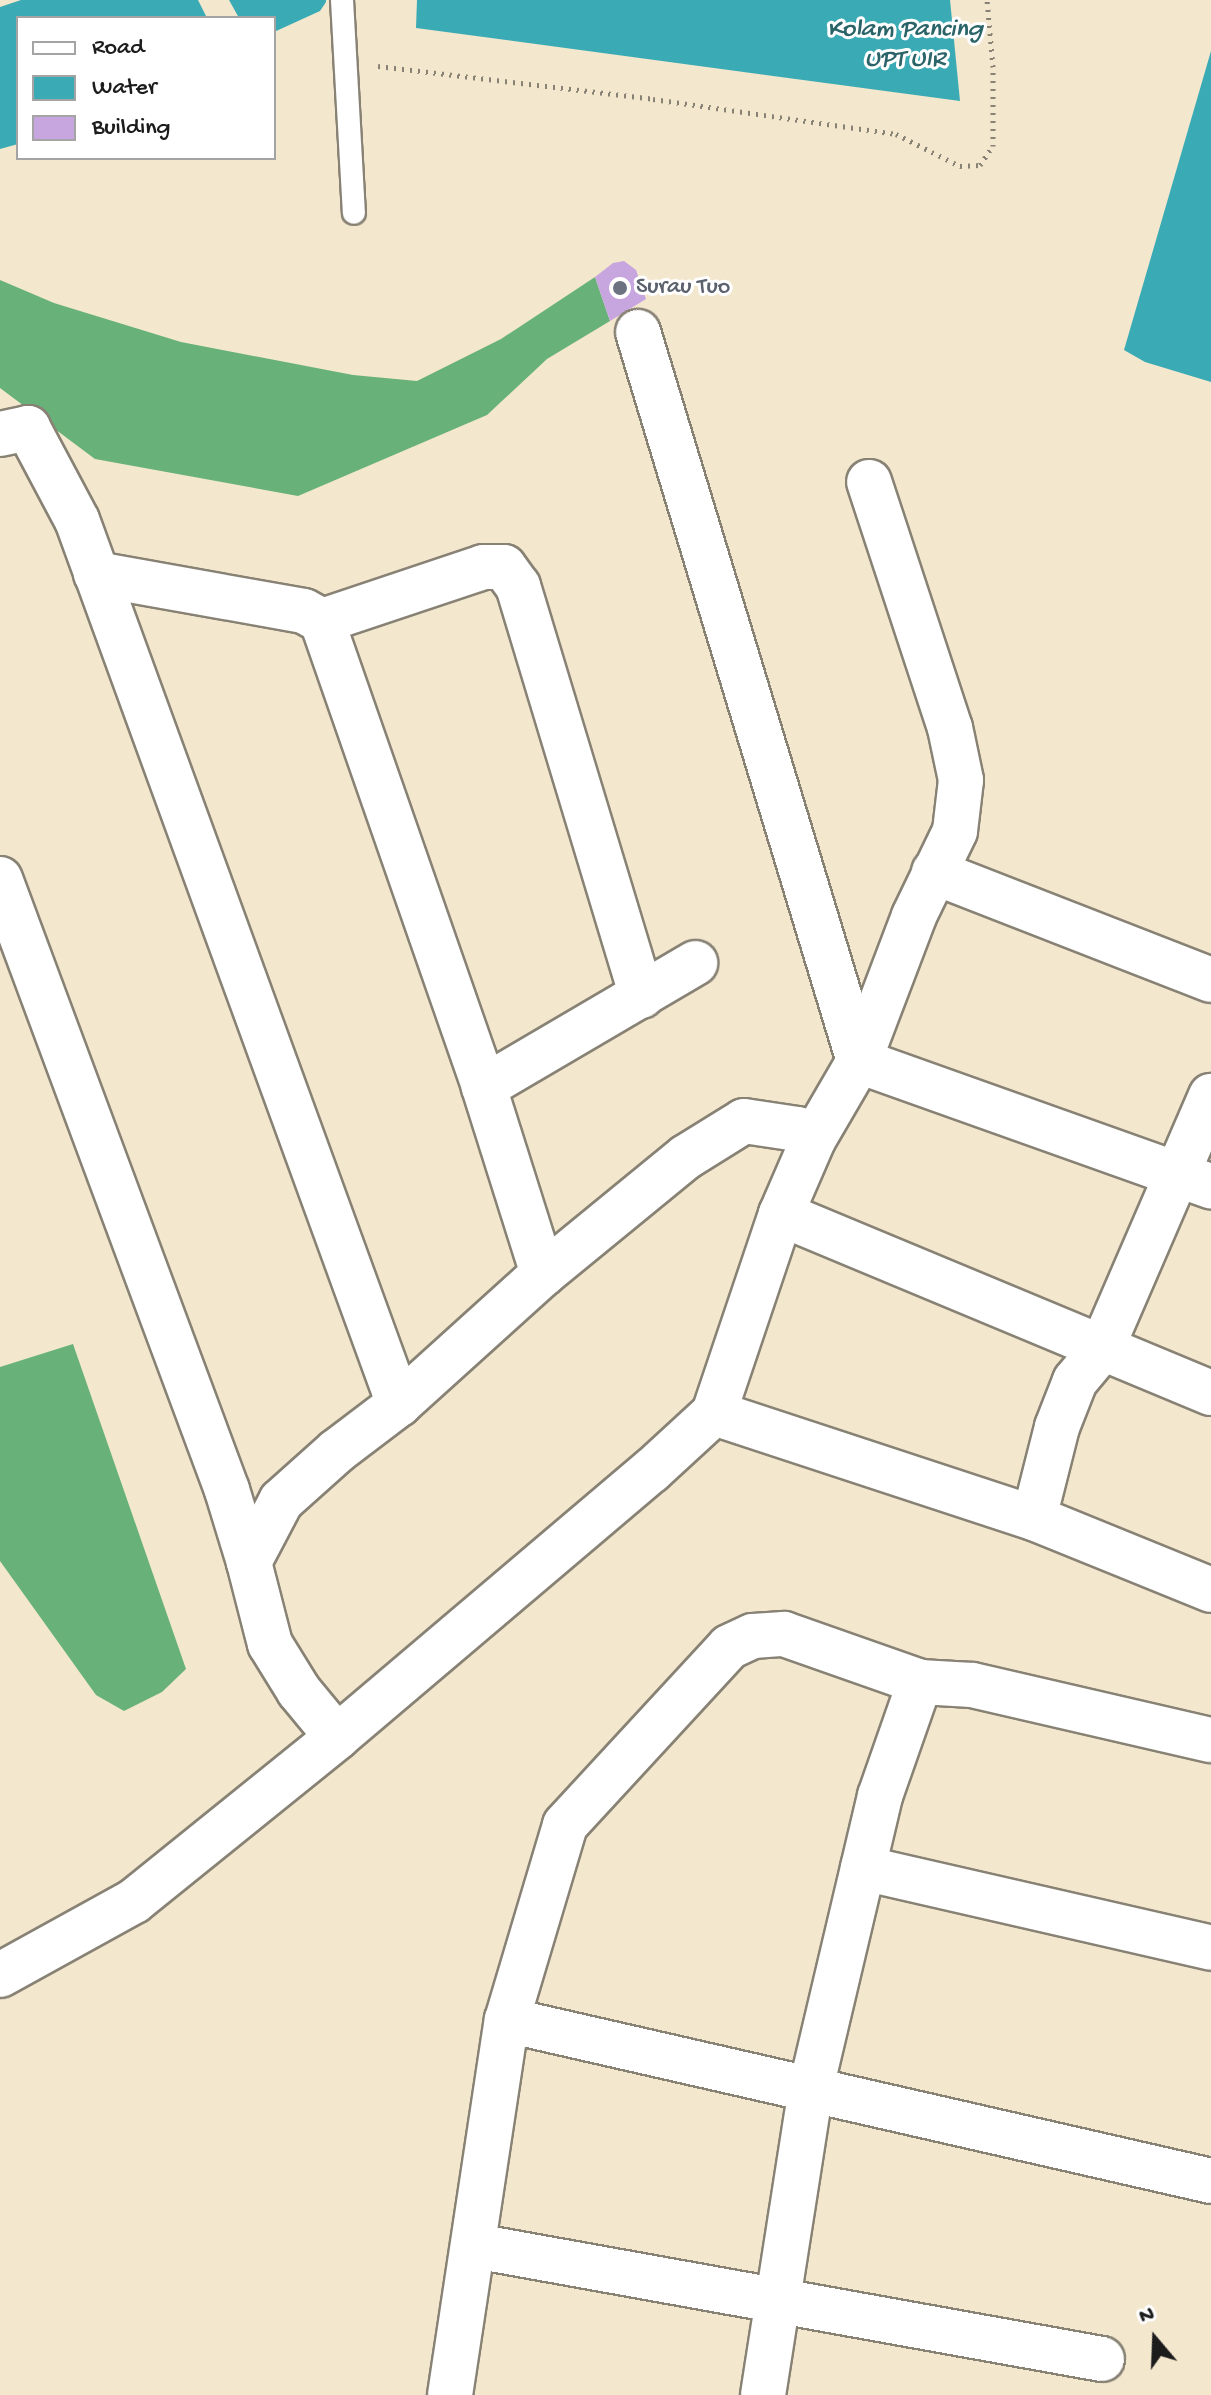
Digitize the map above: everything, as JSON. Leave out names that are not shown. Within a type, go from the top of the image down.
[{"type":"street","points":[[638,332],[859,1061]]},
{"type":"street","points":[[0,434],[28,428],[77,520],[399,1404]]},
{"type":"street","points":[[0,1975],[134,1901],[337,1737],[651,1471],[714,1413],[781,1214],[813,1140],[859,1061],[934,872],[955,831],[961,780],[950,728],[869,482]]},
{"type":"street","points":[[322,621],[483,567],[504,567],[518,586],[642,996]]},
{"type":"street","points":[[96,574],[304,611],[322,621],[484,1087],[543,1274]]},
{"type":"street","points":[[934,872],[1211,980]]},
{"type":"street","points":[[0,879],[227,1490],[270,1644],[299,1691],[337,1737]]},
{"type":"street","points":[[484,1087],[695,963]]},
{"type":"street","points":[[859,1061],[1194,1179]]},
{"type":"street","points":[[1034,1518],[1057,1427],[1075,1381],[1101,1350],[1194,1179],[1211,1096]]},
{"type":"street","points":[[249,1562],[281,1501],[337,1451],[399,1404],[543,1274],[686,1157],[744,1121],[797,1129],[813,1140]]},
{"type":"street","points":[[781,1214],[1101,1350],[1211,1393]]},
{"type":"street","points":[[714,1413],[1034,1518],[1211,1590]]},
{"type":"street","points":[[450,2395],[507,2020],[565,1825],[729,1647],[753,1636],[784,1634],[920,1682],[972,1685],[1211,1740]]},
{"type":"street","points":[[763,2395],[811,2088],[880,1796],[920,1682]]},
{"type":"street","points":[[863,1868],[1211,1948]]},
{"type":"street","points":[[507,2020],[1211,2181]]},
{"type":"street","points":[[475,2246],[1102,2359]]},
{"type":"lane","points":[[342,0],[354,213]]},
{"type":"path","points":[[346,62],[653,99],[896,134],[960,166],[980,165],[993,146],[993,67],[987,0]]},
{"type":"green space","points":[[595,277],[610,321],[547,359],[487,415],[298,496],[95,459],[0,388],[0,280],[54,303],[181,342],[353,375],[417,381],[501,339]]},
{"type":"green space","points":[[73,1344],[186,1669],[162,1692],[124,1711],[96,1695],[0,1561],[0,1367]]},
{"type":"water","points":[[21,0],[198,0],[206,16],[16,16],[16,145],[0,149],[0,7]]},
{"type":"water","points":[[229,0],[326,0],[320,11],[276,31],[276,16],[238,16]]},
{"type":"water","name":"Kolam Pancing UPT UIR","points":[[417,0],[950,0],[960,101],[416,28]]},
{"type":"water","points":[[1211,51],[1211,382],[1145,362],[1124,350]]},
{"type":"building","name":"Surau Tuo","points":[[624,261],[636,270],[646,299],[610,321],[595,277],[613,263]]},
{"type":"place","name":"Surau Tuo","points":[[620,288]]}]
